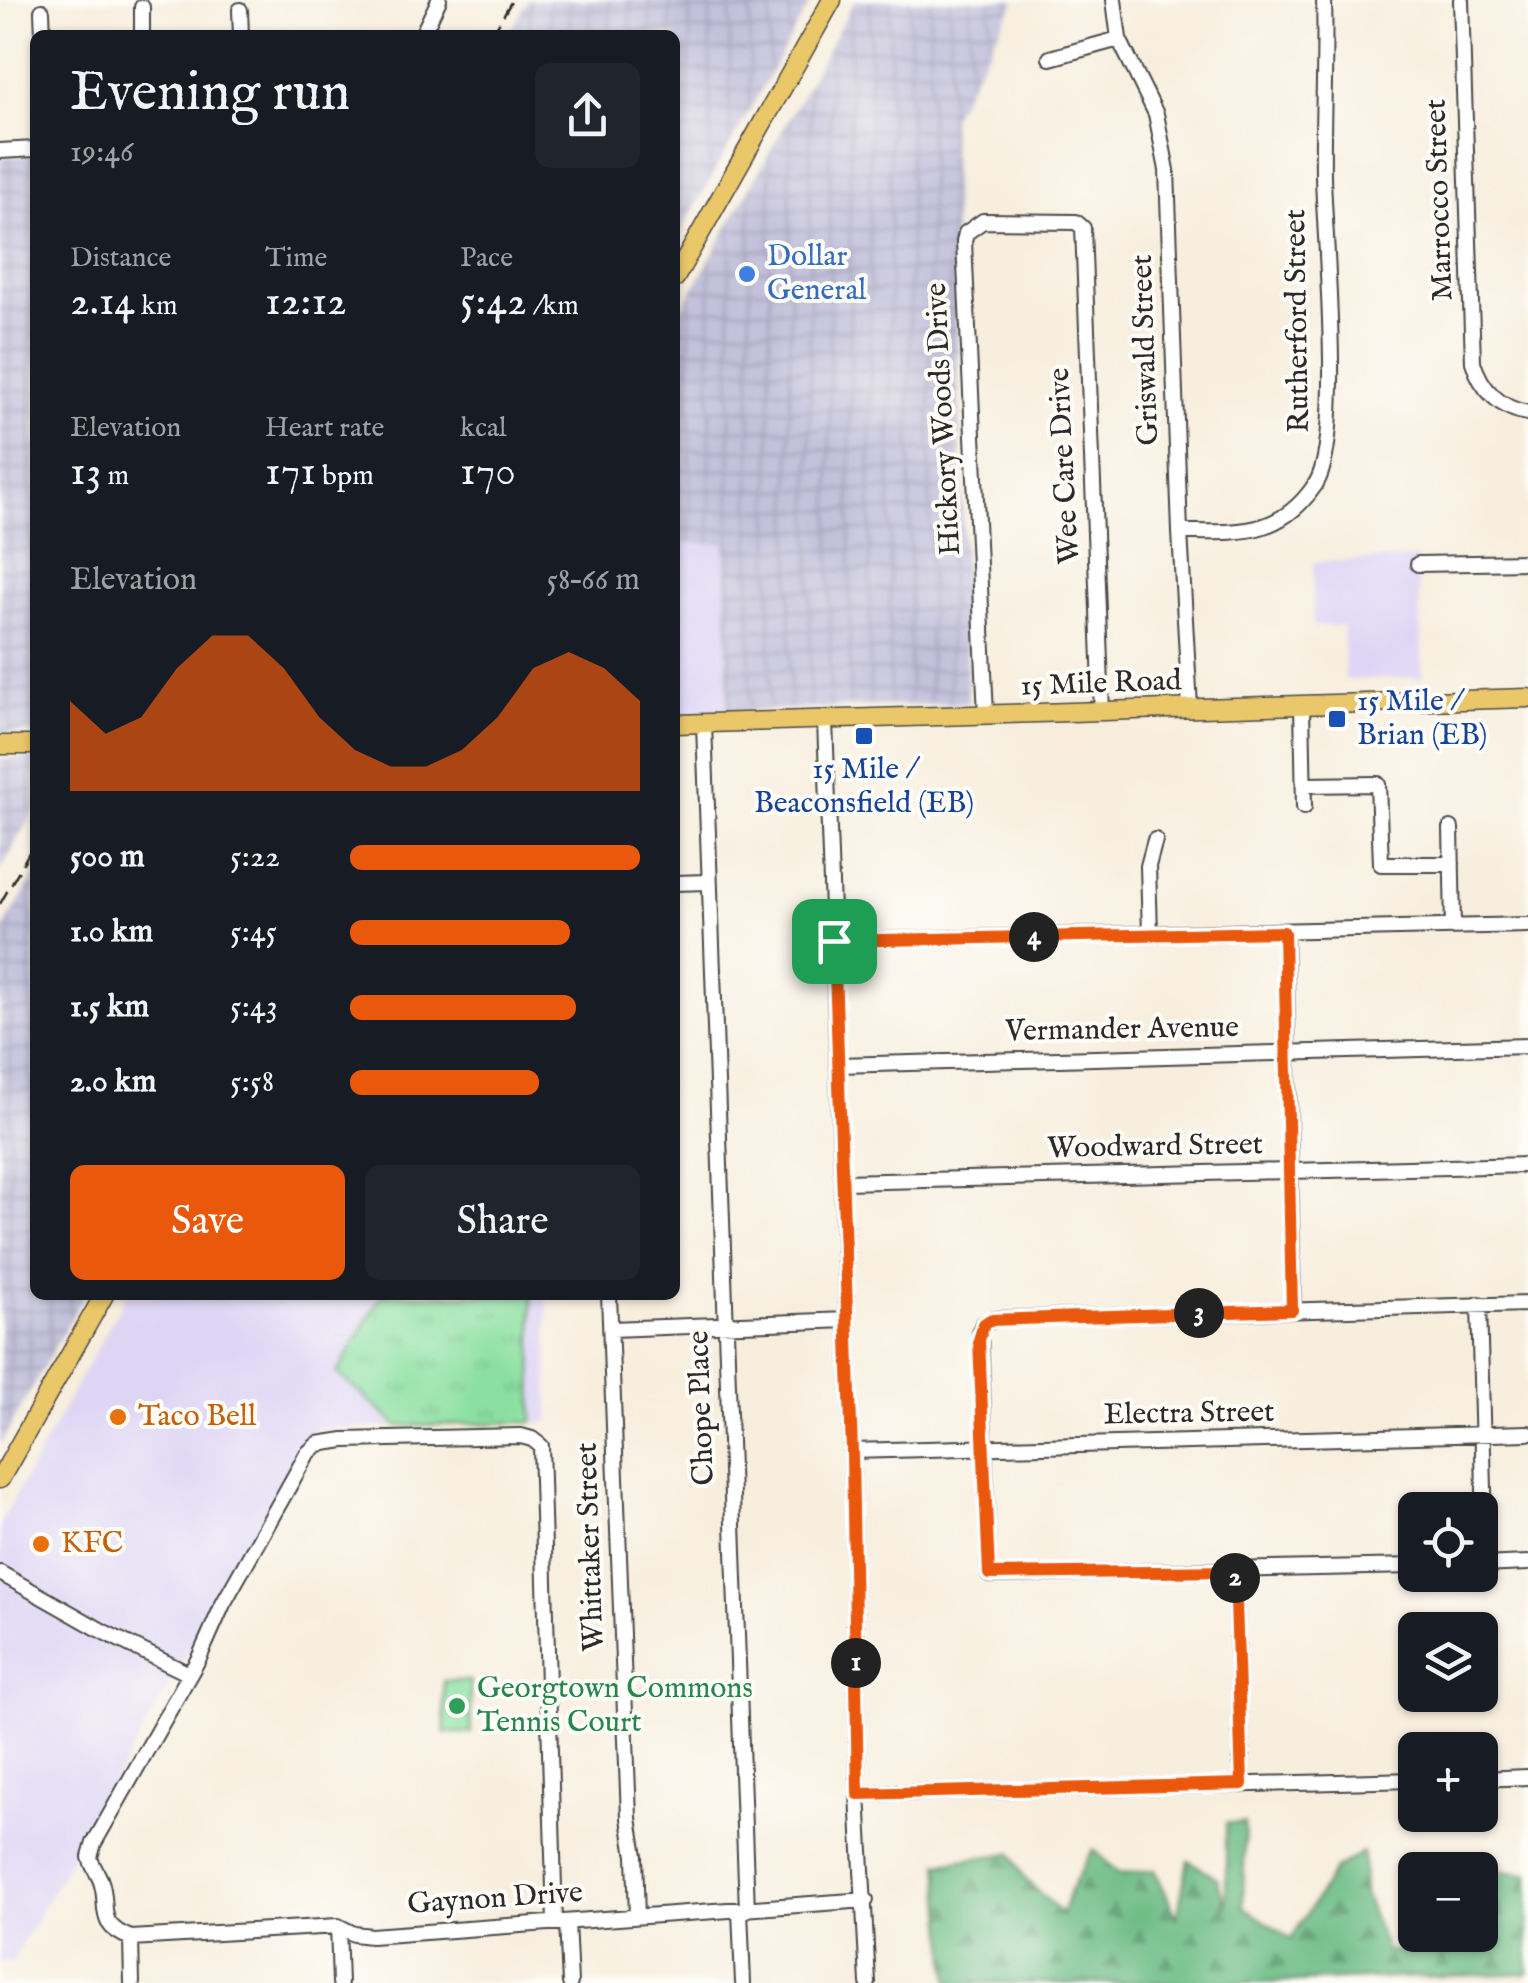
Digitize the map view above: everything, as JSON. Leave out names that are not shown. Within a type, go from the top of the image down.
[{"type":"main road","points":[[680,269],[832,0]]},
{"type":"main road","name":"15 Mile Road","points":[[680,724],[1528,698]]},
{"type":"main road","points":[[0,745],[30,745]]},
{"type":"main road","points":[[0,1479],[101,1300]]},
{"type":"street","points":[[424,30],[439,0]]},
{"type":"street","name":"Griswald Street","points":[[1114,0],[1119,39],[1156,114],[1166,152],[1190,708]]},
{"type":"street","name":"Rutherford Street","points":[[1180,532],[1245,532],[1274,523],[1291,512],[1315,486],[1327,458],[1330,407],[1322,147],[1324,0]]},
{"type":"street","name":"Marrocco Street","points":[[1461,0],[1472,348],[1476,372],[1490,394],[1504,405],[1528,413]]},
{"type":"street","points":[[142,7],[142,30]]},
{"type":"street","points":[[240,10],[241,30]]},
{"type":"street","points":[[42,11],[43,30]]},
{"type":"street","points":[[1050,58],[1119,39]]},
{"type":"street","points":[[0,150],[30,149]]},
{"type":"street","name":"Hickory Woods Drive","points":[[986,715],[964,242],[966,233],[983,221],[1076,222]]},
{"type":"street","name":"Wee Care Drive","points":[[1076,222],[1083,228],[1102,712]]},
{"type":"street","points":[[1418,564],[1528,562]]},
{"type":"street","points":[[1302,705],[1304,807]]},
{"type":"street","points":[[825,721],[852,1452],[858,1794],[868,1983]]},
{"type":"street","name":"Chope Place","points":[[704,724],[727,1326],[742,1983]]},
{"type":"street","points":[[1304,786],[1378,784],[1381,864],[1452,864]]},
{"type":"street","points":[[1451,828],[1453,927]]},
{"type":"street","points":[[1150,934],[1148,866],[1155,840]]},
{"type":"street","points":[[680,883],[708,882]]},
{"type":"street","points":[[834,941],[1528,926]]},
{"type":"street","points":[[1284,932],[1292,1310]]},
{"type":"street","name":"Vermander Avenue","points":[[838,1065],[1528,1046]]},
{"type":"street","name":"Woodward Street","points":[[843,1182],[1528,1166]]},
{"type":"street","name":"Whittaker Street","points":[[609,1300],[629,1818],[637,1916]]},
{"type":"street","points":[[1479,1304],[1482,1492]]},
{"type":"street","points":[[1398,1566],[992,1576],[987,1572],[979,1340],[984,1324],[997,1319],[1528,1304]]},
{"type":"street","points":[[611,1329],[847,1320]]},
{"type":"street","name":"Electra Street","points":[[852,1452],[1528,1434]]},
{"type":"street","points":[[132,1983],[130,1938],[113,1928],[103,1912],[100,1880],[91,1863],[91,1850],[313,1447],[344,1440],[522,1436],[538,1442],[542,1451],[561,1922],[570,1983]]},
{"type":"street","points":[[1498,1565],[1528,1564]]},
{"type":"street","points":[[1235,1571],[1242,1784]]},
{"type":"street","points":[[0,1572],[104,1632],[189,1674]]},
{"type":"street","points":[[1498,1778],[1528,1777]]},
{"type":"street","points":[[858,1794],[1398,1780]]},
{"type":"street","name":"Gaynon Drive","points":[[130,1938],[338,1926],[354,1934],[371,1936],[866,1900]]},
{"type":"street","points":[[338,1926],[340,1983]]},
{"type":"shaded area","points":[[528,0],[812,0],[680,233],[680,30],[511,30]]},
{"type":"shaded area","points":[[855,0],[1016,0],[951,117],[968,703],[727,711],[725,543],[680,543],[680,312]]},
{"type":"shaded area","points":[[30,155],[30,733],[0,734],[0,157]]},
{"type":"shaded area","points":[[725,542],[727,711],[680,711],[680,543]]},
{"type":"shaded area","points":[[1417,558],[1423,677],[1345,680],[1343,626],[1313,626],[1313,562]]},
{"type":"shaded area","points":[[30,758],[30,817],[0,872],[0,759]]},
{"type":"shaded area","points":[[30,883],[30,1300],[81,1300],[0,1445],[0,935]]},
{"type":"shaded area","points":[[123,1300],[547,1300],[549,1422],[316,1429],[12,1961],[0,1962],[0,1524]]},
{"type":"green space","points":[[379,1300],[532,1300],[533,1422],[398,1426],[337,1373]]},
{"type":"green space","name":"Georgtown Commons Tennis Court","points":[[443,1681],[470,1681],[471,1733],[445,1733]]},
{"type":"green space","points":[[1226,1823],[1245,1823],[1243,1906],[1291,1939],[1335,1869],[1363,1852],[1364,1893],[1386,1951],[1498,1952],[1498,1870],[1528,1874],[1528,1973],[1254,1983],[949,1983],[939,1863],[1011,1853],[1025,1879],[1062,1914],[1093,1849],[1119,1874],[1155,1870],[1177,1918],[1188,1860],[1217,1878],[1226,1907]]},
{"type":"railway","points":[[495,30],[512,0]]},
{"type":"railway","points":[[0,904],[30,851]]},
{"type":"place","name":"Dollar General","points":[[747,274]]},
{"type":"place","name":"15 Mile / Brian (EB)","points":[[1337,719]]},
{"type":"place","name":"15 Mile / Beaconsfield (EB)","points":[[864,736]]},
{"type":"place","name":"Taco Bell","points":[[118,1417]]},
{"type":"place","name":"KFC","points":[[41,1544]]},
{"type":"place","name":"Georgtown Commons Tennis Court","points":[[457,1706]]},
{"type":"route","points":[[1284,932],[1292,1310],[990,1320],[980,1331],[979,1340],[987,1572],[992,1576],[1235,1571],[1242,1784],[858,1794],[852,1452],[834,941],[1284,932]]}]
